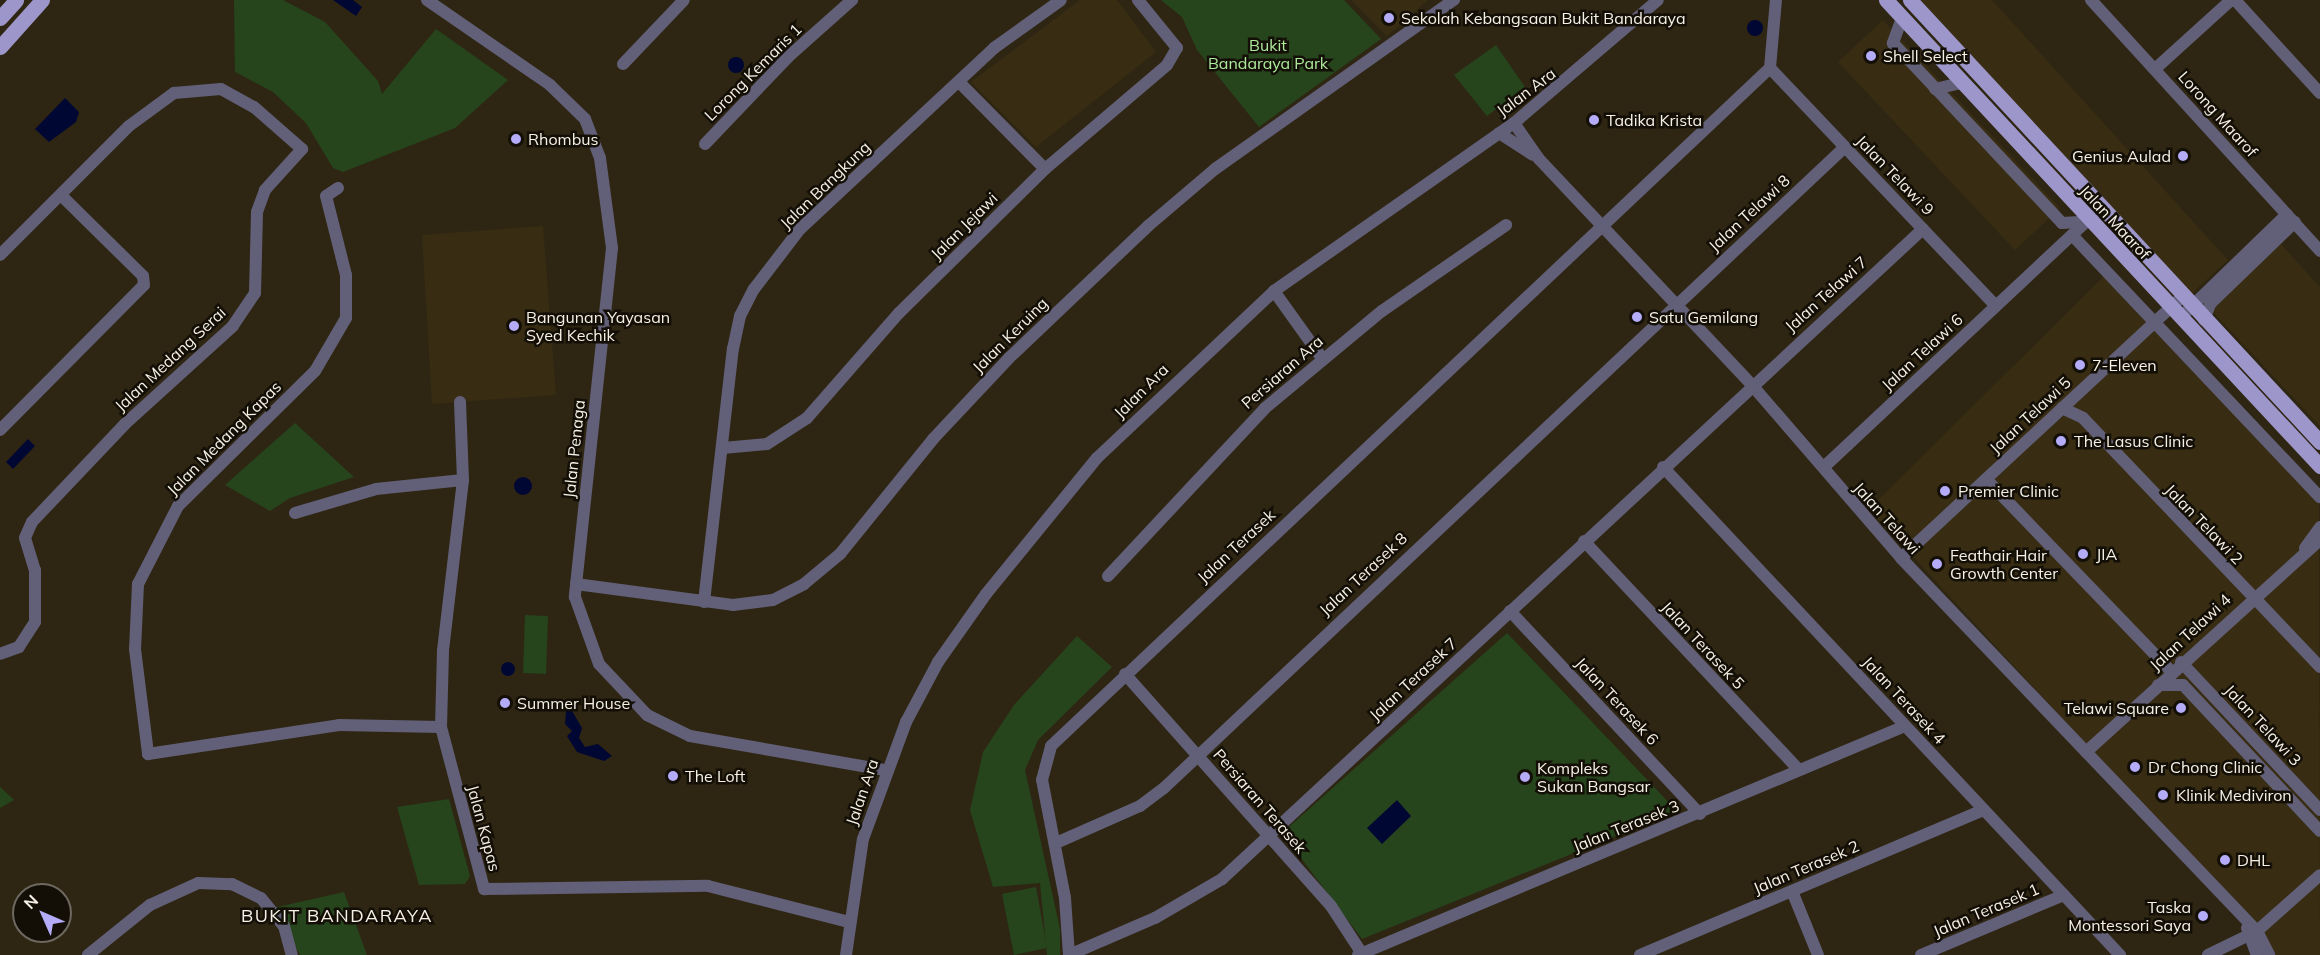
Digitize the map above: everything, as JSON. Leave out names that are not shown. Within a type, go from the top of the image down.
[{"type":"main road","points":[[0,18],[16,0]]},
{"type":"main road","points":[[0,47],[42,0]]},
{"type":"main road","name":"Jalan Maarof","points":[[1886,0],[2088,220],[2320,466]]},
{"type":"main road","name":"Jalan Maarof","points":[[1910,0],[2100,209],[2320,442]]},
{"type":"street","name":"Jalan Penaga","points":[[427,0],[550,85],[585,119],[600,158],[612,248],[575,597],[599,664],[647,715],[718,744],[885,770]]},
{"type":"street","points":[[623,64],[684,0]]},
{"type":"street","name":"Lorong Kemaris 1","points":[[705,144],[788,57],[852,0]]},
{"type":"street","name":"Jalan Bangkung","points":[[705,602],[733,349],[740,316],[754,289],[800,229],[994,48],[1061,0]]},
{"type":"street","name":"Jalan Jejawi","points":[[723,448],[767,444],[807,418],[899,313],[1045,169],[1167,65],[1177,48],[1138,0]]},
{"type":"street","name":"Jalan Keruing","points":[[576,584],[734,605],[773,600],[804,584],[840,554],[933,439],[1009,358],[1148,226],[1215,169],[1454,0]]},
{"type":"street","name":"Jalan Ara","points":[[846,955],[849,922],[863,839],[885,770],[938,662],[1023,546],[1120,435],[1274,291],[1514,123],[1658,0]]},
{"type":"street","points":[[1602,227],[1770,68],[1776,0]]},
{"type":"street","name":"Lorong Maarof","points":[[2091,0],[2320,251]]},
{"type":"street","points":[[2155,69],[2233,0],[2320,93]]},
{"type":"street","points":[[1902,18],[1893,43],[2062,223],[2088,220]]},
{"type":"street","name":"Jalan Telawi 9","points":[[1770,68],[1996,306]]},
{"type":"street","points":[[959,82],[1045,169]]},
{"type":"street","points":[[1935,88],[1962,83]]},
{"type":"street","name":"Jalan Medang Serai","points":[[0,255],[62,196],[129,126],[181,92],[221,89],[254,107],[302,148],[265,190],[256,212],[255,293],[233,326],[125,424],[32,522],[25,538],[35,570],[35,622],[19,646],[0,654]]},
{"type":"street","name":"Jalan Telawi","points":[[1514,123],[1539,159],[1751,384],[1825,466],[1901,558],[2245,918],[2253,934],[2269,955]]},
{"type":"street","name":"Jalan Telawi","points":[[1499,133],[1539,159]]},
{"type":"street","name":"Jalan Telawi 8","points":[[1676,304],[1845,147]]},
{"type":"street","name":"Jalan Medang Kapas","points":[[338,188],[326,196],[346,275],[346,318],[315,371],[178,506],[138,584],[135,649],[148,754],[339,725],[441,727]]},
{"type":"street","points":[[0,430],[144,285],[143,276],[62,196]]},
{"type":"street","name":"Jalan Telawi 6","points":[[1825,466],[2100,209]]},
{"type":"street","points":[[2204,320],[2210,304],[2291,218]]},
{"type":"street","name":"Jalan Telawi 6","points":[[2042,263],[2064,232],[2062,223]]},
{"type":"street","name":"Persiaran Ara","points":[[1108,576],[1210,462],[1322,358],[1506,225]]},
{"type":"street","name":"Jalan Terasek","points":[[1069,955],[1056,843],[1042,780],[1044,760],[1051,746],[1602,227]]},
{"type":"street","name":"Jalan Telawi 7","points":[[1751,384],[1923,229]]},
{"type":"street","name":"Jalan Telawi 5","points":[[1901,558],[2154,323],[2175,313],[2275,233]]},
{"type":"street","points":[[2072,234],[2320,497]]},
{"type":"street","name":"Persiaran Ara","points":[[1274,291],[1322,358]]},
{"type":"street","name":"Jalan Terasek 8","points":[[1056,843],[1140,806],[1676,304]]},
{"type":"street","name":"Jalan Terasek 7","points":[[1069,955],[1203,894],[1270,837],[1751,384]]},
{"type":"street","name":"Jalan Kapas","points":[[460,402],[463,480],[443,651],[441,727],[484,889],[708,886],[849,922]]},
{"type":"street","name":"Jalan Telawi 2","points":[[2062,408],[2083,418],[2320,666]]},
{"type":"street","name":"Jalan Terasek 4","points":[[1663,467],[2120,955]]},
{"type":"street","points":[[1986,479],[2171,671]]},
{"type":"street","points":[[295,513],[376,489],[463,480]]},
{"type":"street","points":[[2305,549],[2320,527]]},
{"type":"street","name":"Jalan Telawi 4","points":[[2086,752],[2252,597],[2305,549],[2320,540]]},
{"type":"street","name":"Jalan Terasek 5","points":[[1584,541],[1799,770]]},
{"type":"street","name":"Jalan Terasek 6","points":[[1510,611],[1700,814]]},
{"type":"street","name":"Jalan Telawi 3","points":[[2181,662],[2320,810]]},
{"type":"street","name":"Persiaran Terasek","points":[[1125,674],[1331,906],[1361,954]]},
{"type":"street","name":"Jalan Telawi 3","points":[[2156,686],[2169,681],[2183,685],[2320,831]]},
{"type":"street","name":"Jalan Terasek 3","points":[[1361,954],[1700,814],[1905,726]]},
{"type":"street","name":"Jalan Terasek 2","points":[[1640,955],[1984,810]]},
{"type":"street","points":[[2208,955],[2253,934],[2320,875]]},
{"type":"street","points":[[88,955],[150,905],[198,883],[232,884],[261,898],[284,926],[292,955]]},
{"type":"street","points":[[1792,891],[1818,955]]},
{"type":"street","name":"Jalan Terasek 1","points":[[1921,955],[2064,895]]},
{"type":"street","name":"Jalan Telawi","points":[[2253,934],[2257,955]]},
{"type":"shaded area","points":[[1080,0],[1117,0],[1156,52],[1036,147],[971,82]]},
{"type":"shaded area","name":"Sekolah Kebangsaan Bukit Bandaraya","points":[[1351,0],[1428,0],[1387,36]]},
{"type":"shaded area","points":[[1917,0],[1992,0],[2228,260],[2190,295]]},
{"type":"shaded area","points":[[1883,20],[2060,208],[2015,250],[1838,62]]},
{"type":"shaded area","points":[[543,226],[556,395],[432,404],[422,235]]},
{"type":"shaded area","points":[[2280,243],[2320,287],[2320,426],[2211,310]]},
{"type":"shaded area","points":[[2104,276],[2319,503],[2320,955],[2274,955],[2268,941],[1869,509]]},
{"type":"green space","points":[[234,0],[283,0],[325,22],[378,81],[382,94],[436,29],[508,80],[455,128],[343,172],[333,168],[306,123],[273,92],[235,72]]},
{"type":"green space","name":"Bukit Bandaraya Park","points":[[1161,0],[1344,0],[1381,39],[1259,127],[1197,50],[1182,17]]},
{"type":"green space","points":[[1496,45],[1525,87],[1487,116],[1454,75]]},
{"type":"green space","points":[[295,423],[354,477],[290,498],[270,511],[225,485]]},
{"type":"green space","points":[[525,615],[548,616],[546,674],[523,673]]},
{"type":"green space","name":"Kompleks Sukan Bangsar","points":[[1507,633],[1677,811],[1362,939],[1282,833]]},
{"type":"green space","points":[[1077,636],[1112,667],[1038,740],[1025,770],[1060,929],[1060,955],[1047,955],[1040,883],[993,887],[970,810],[983,752],[1014,705]]},
{"type":"green space","points":[[0,787],[14,800],[0,808]]},
{"type":"green space","points":[[449,799],[470,876],[465,884],[419,885],[397,807]]},
{"type":"green space","points":[[1036,887],[1047,948],[1014,955],[1002,894]]},
{"type":"green space","points":[[344,892],[367,955],[300,955],[273,908]]},
{"type":"water","points":[[333,0],[353,0],[362,7],[356,16]]},
{"type":"water","points":[[1755,20],[1763,28],[1755,36],[1747,28]]},
{"type":"water","points":[[736,57],[744,65],[736,73],[728,65]]},
{"type":"water","points":[[65,98],[79,112],[76,122],[49,142],[35,129]]},
{"type":"water","points":[[28,439],[35,446],[13,469],[6,462]]},
{"type":"water","points":[[523,477],[529,480],[532,486],[529,492],[523,495],[517,492],[514,486],[517,480]]},
{"type":"water","points":[[508,662],[513,664],[515,669],[513,674],[508,676],[503,674],[501,669],[503,664]]},
{"type":"water","points":[[566,711],[572,711],[582,728],[579,738],[585,747],[598,744],[612,756],[604,761],[577,752],[567,736],[572,731],[565,724]]},
{"type":"water","points":[[1397,800],[1411,816],[1382,844],[1367,828]]},
{"type":"place","name":"Sekolah Kebangsaan Bukit Bandaraya","points":[[1389,18]]},
{"type":"place","name":"Shell Select","points":[[1871,56]]},
{"type":"place","name":"Tadika Krista","points":[[1594,120]]},
{"type":"place","name":"Rhombus","points":[[516,139]]},
{"type":"place","name":"Genius Aulad","points":[[2183,156]]},
{"type":"place","name":"Satu Gemilang","points":[[1637,317]]},
{"type":"place","name":"Bangunan Yayasan Syed Kechik","points":[[514,326]]},
{"type":"place","name":"7-Eleven","points":[[2080,365]]},
{"type":"place","name":"The Lasus Clinic","points":[[2061,441]]},
{"type":"place","name":"Premier Clinic","points":[[1945,491]]},
{"type":"place","name":"JIA","points":[[2083,554]]},
{"type":"place","name":"Feathair Hair Growth Center","points":[[1937,564]]},
{"type":"place","name":"Summer House","points":[[505,703]]},
{"type":"place","name":"Telawi Square","points":[[2181,708]]},
{"type":"place","name":"Dr Chong Clinic","points":[[2135,767]]},
{"type":"place","name":"The Loft","points":[[673,776]]},
{"type":"place","name":"Kompleks Sukan Bangsar","points":[[1525,777]]},
{"type":"place","name":"Klinik Mediviron","points":[[2163,795]]},
{"type":"place","name":"DHL","points":[[2225,860]]},
{"type":"place","name":"Taska Montessori Saya","points":[[2203,916]]},
{"type":"district","name":"BUKIT BANDARAYA","points":[[337,916]]}]
